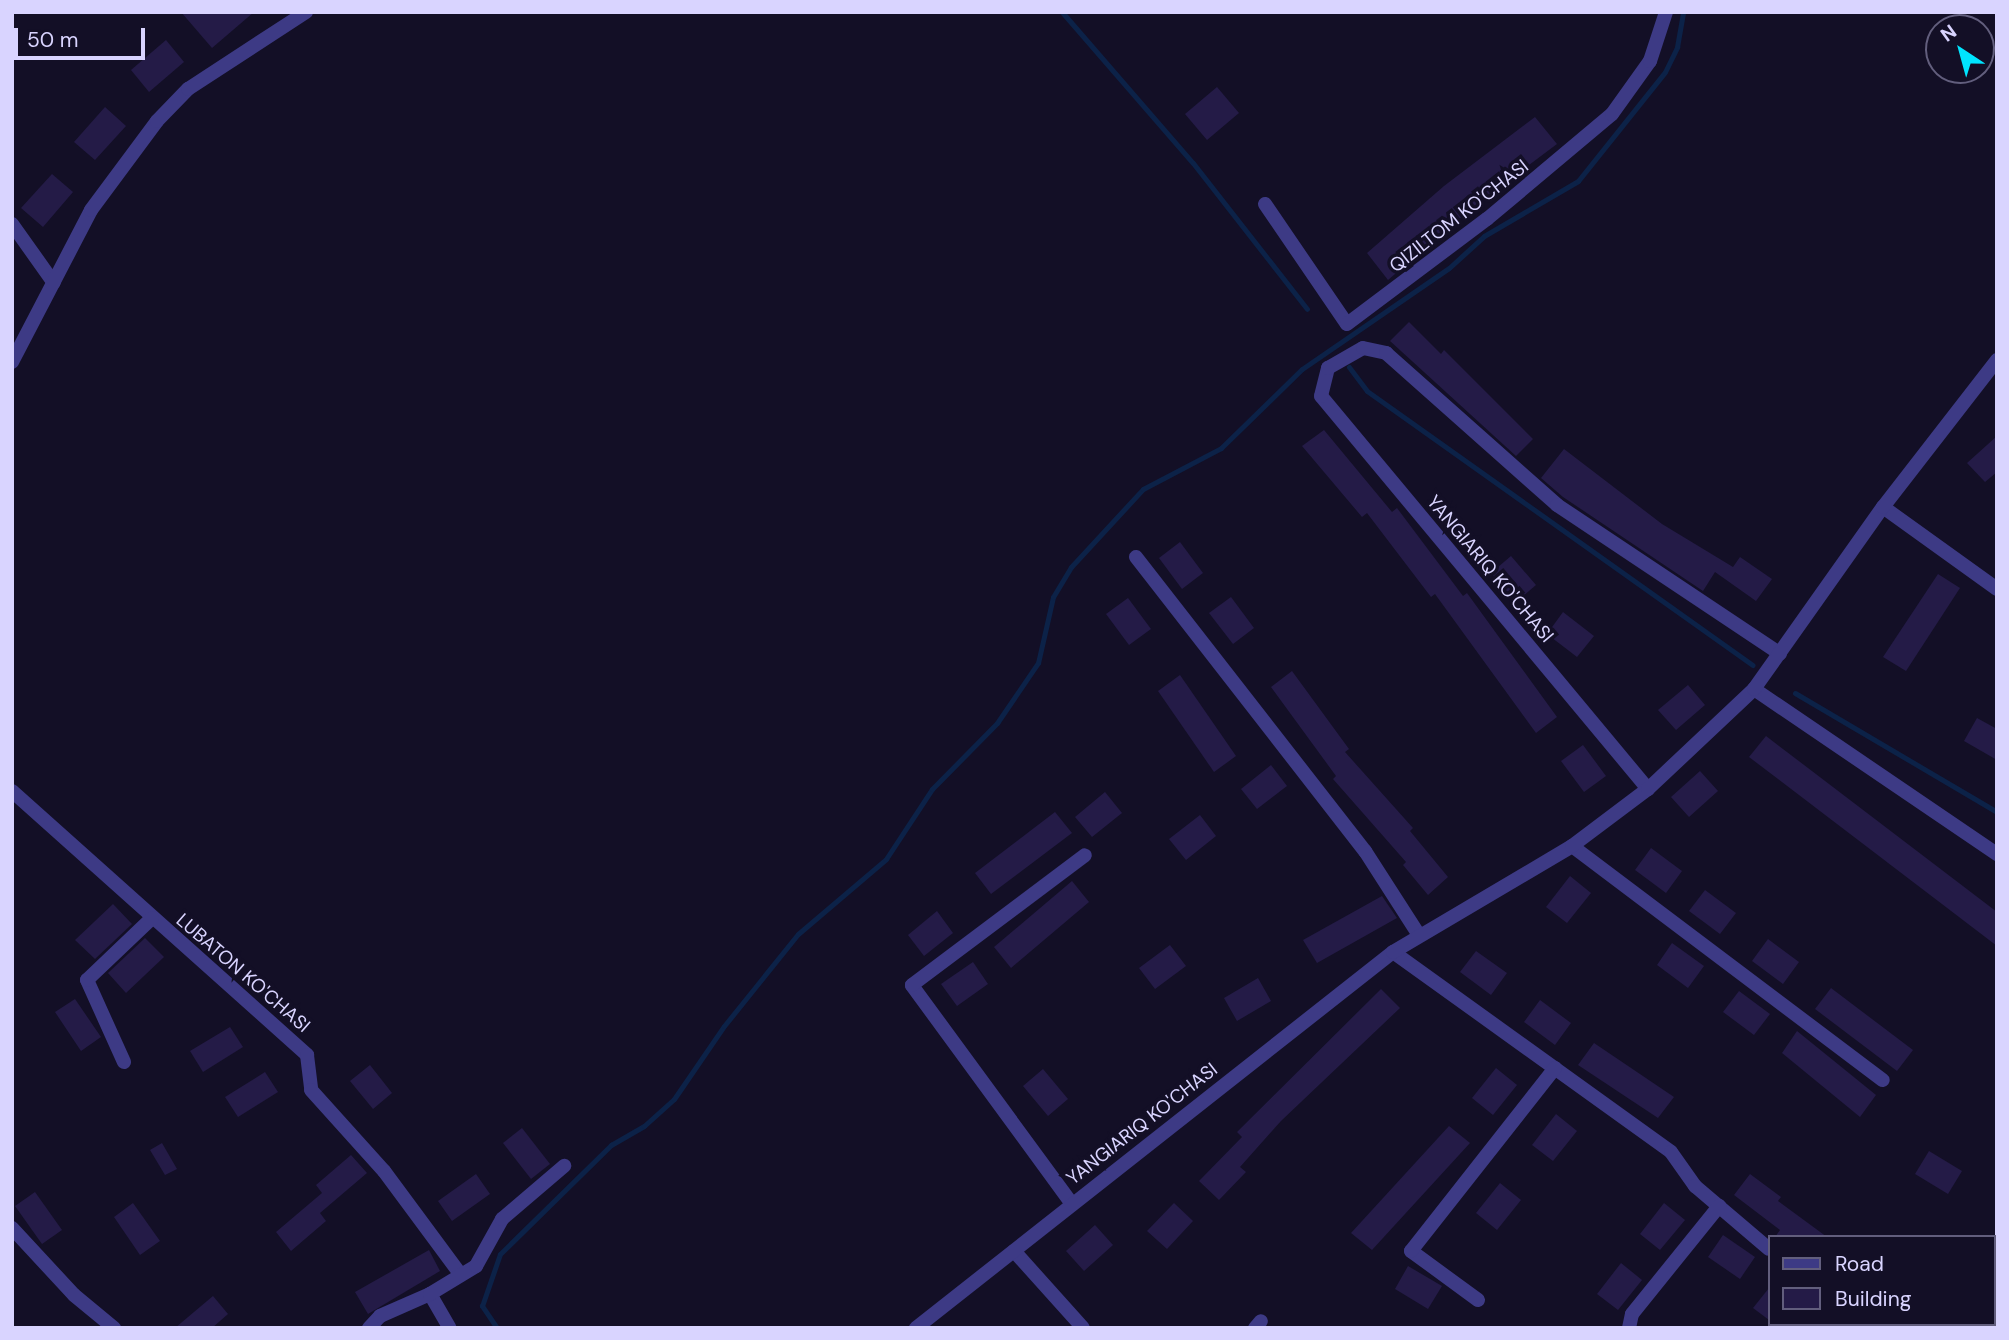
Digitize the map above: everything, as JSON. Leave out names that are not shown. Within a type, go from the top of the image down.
[{"type":"street","points":[[12,362],[91,210],[157,121],[188,89],[306,12]]},
{"type":"street","name":"QIZILTOM KO'CHASI","points":[[1265,204],[1347,324],[1487,219],[1612,114],[1650,61],[1666,12]]},
{"type":"street","points":[[12,224],[54,283]]},
{"type":"street","name":"YANGIARIQ KO'CHASI","points":[[916,1328],[1393,952],[1572,846],[1648,789],[1754,689],[1780,654],[1557,505],[1386,353],[1363,348],[1328,368],[1321,396],[1648,789]]},
{"type":"street","points":[[1780,654],[1883,508],[1997,360]]},
{"type":"street","points":[[1883,508],[1997,589]]},
{"type":"street","points":[[1136,557],[1365,851],[1419,935]]},
{"type":"street","points":[[1754,689],[1997,854]]},
{"type":"street","name":"LUBATON KO'CHASI","points":[[12,791],[307,1055],[311,1090],[384,1171],[461,1275]]},
{"type":"street","points":[[1572,846],[1883,1080]]},
{"type":"street","points":[[1072,1204],[912,985],[1085,855]]},
{"type":"street","points":[[124,1062],[87,981],[152,918]]},
{"type":"street","points":[[1393,952],[1671,1152],[1686,1176],[1768,1249]]},
{"type":"street","points":[[1478,1300],[1411,1251],[1555,1068]]},
{"type":"street","points":[[369,1328],[380,1316],[430,1294],[476,1266],[502,1219],[564,1166]]},
{"type":"street","points":[[1629,1328],[1632,1314],[1719,1206]]},
{"type":"street","points":[[12,1228],[74,1295],[114,1328]]},
{"type":"street","points":[[1014,1251],[1083,1328]]},
{"type":"street","points":[[430,1294],[450,1328]]},
{"type":"building","points":[[181,12],[254,12],[212,48]]},
{"type":"building","points":[[166,40],[184,62],[149,92],[131,70]]},
{"type":"building","points":[[1217,87],[1239,113],[1207,140],[1185,114]]},
{"type":"building","points":[[105,107],[126,126],[95,160],[74,142]]},
{"type":"building","points":[[1535,117],[1557,144],[1478,203],[1388,280],[1367,253],[1444,186]]},
{"type":"building","points":[[52,174],[73,192],[43,227],[21,208]]},
{"type":"building","points":[[1409,322],[1441,354],[1444,350],[1533,439],[1516,456],[1390,341]]},
{"type":"building","points":[[1324,430],[1392,512],[1397,508],[1463,596],[1467,593],[1557,717],[1536,733],[1435,594],[1431,597],[1367,513],[1362,517],[1302,446]]},
{"type":"building","points":[[1997,436],[1997,472],[1985,482],[1967,463]]},
{"type":"building","points":[[1564,449],[1662,524],[1733,567],[1740,557],[1772,579],[1756,601],[1715,572],[1703,591],[1563,497],[1541,478]]},
{"type":"building","points":[[1180,542],[1203,573],[1182,589],[1159,558]]},
{"type":"building","points":[[1511,556],[1536,585],[1516,602],[1491,573]]},
{"type":"building","points":[[1938,574],[1960,588],[1906,671],[1883,657]]},
{"type":"building","points":[[1231,597],[1254,628],[1233,644],[1209,613]]},
{"type":"building","points":[[1128,598],[1151,629],[1129,645],[1106,614]]},
{"type":"building","points":[[1563,612],[1594,636],[1577,657],[1547,634]]},
{"type":"building","points":[[1292,671],[1349,749],[1345,752],[1413,828],[1410,831],[1448,877],[1428,895],[1403,865],[1406,862],[1333,779],[1336,776],[1271,687]]},
{"type":"building","points":[[1180,675],[1236,756],[1214,772],[1158,691]]},
{"type":"building","points":[[1688,685],[1705,705],[1676,730],[1658,710]]},
{"type":"building","points":[[1977,718],[1997,729],[1997,760],[1964,741]]},
{"type":"building","points":[[1766,736],[1997,912],[1997,946],[1749,757]]},
{"type":"building","points":[[1583,745],[1606,776],[1584,792],[1561,761]]},
{"type":"building","points":[[1271,765],[1287,786],[1257,809],[1241,789]]},
{"type":"building","points":[[1700,771],[1718,791],[1689,817],[1671,797]]},
{"type":"building","points":[[1105,792],[1122,813],[1092,837],[1075,817]]},
{"type":"building","points":[[1055,812],[1072,833],[991,894],[975,873]]},
{"type":"building","points":[[1200,815],[1216,836],[1186,860],[1169,839]]},
{"type":"building","points":[[1651,848],[1682,871],[1666,893],[1635,870]]},
{"type":"building","points":[[1570,876],[1591,893],[1567,923],[1546,907]]},
{"type":"building","points":[[1072,881],[1089,902],[1011,968],[994,947]]},
{"type":"building","points":[[1705,890],[1736,913],[1720,934],[1689,911]]},
{"type":"building","points":[[1382,896],[1397,918],[1317,963],[1303,940]]},
{"type":"building","points":[[113,904],[132,924],[95,959],[75,940]]},
{"type":"building","points":[[937,911],[953,933],[924,956],[908,935]]},
{"type":"building","points":[[145,938],[164,957],[126,993],[108,973]]},
{"type":"building","points":[[1768,939],[1799,962],[1783,984],[1752,961]]},
{"type":"building","points":[[1672,943],[1704,966],[1688,988],[1657,965]]},
{"type":"building","points":[[1170,945],[1186,966],[1155,989],[1139,968]]},
{"type":"building","points":[[1476,951],[1507,973],[1491,995],[1460,972]]},
{"type":"building","points":[[973,962],[988,984],[957,1006],[941,984]]},
{"type":"building","points":[[1258,978],[1271,1001],[1237,1021],[1224,998]]},
{"type":"building","points":[[1831,988],[1913,1050],[1897,1071],[1815,1009]]},
{"type":"building","points":[[1381,989],[1400,1008],[1281,1121],[1240,1167],[1246,1172],[1219,1200],[1199,1181],[1242,1137],[1237,1132]]},
{"type":"building","points":[[1739,991],[1770,1014],[1754,1035],[1723,1012]]},
{"type":"building","points":[[75,999],[101,1037],[81,1051],[55,1012]]},
{"type":"building","points":[[1540,1000],[1571,1023],[1555,1045],[1524,1022]]},
{"type":"building","points":[[230,1027],[243,1047],[203,1072],[190,1051]]},
{"type":"building","points":[[1797,1031],[1876,1095],[1860,1117],[1782,1053]]},
{"type":"building","points":[[1594,1043],[1674,1097],[1658,1118],[1578,1065]]},
{"type":"building","points":[[370,1065],[392,1093],[373,1109],[350,1081]]},
{"type":"building","points":[[1496,1068],[1517,1085],[1493,1115],[1472,1098]]},
{"type":"building","points":[[1043,1069],[1068,1099],[1048,1116],[1023,1086]]},
{"type":"building","points":[[265,1072],[278,1092],[238,1117],[225,1097]]},
{"type":"building","points":[[1556,1114],[1577,1131],[1553,1161],[1532,1145]]},
{"type":"building","points":[[1449,1126],[1470,1143],[1372,1250],[1351,1233]]},
{"type":"building","points":[[522,1128],[550,1164],[531,1179],[503,1143]]},
{"type":"building","points":[[162,1143],[177,1169],[165,1175],[150,1150]]},
{"type":"building","points":[[1929,1151],[1962,1171],[1948,1194],[1915,1174]]},
{"type":"building","points":[[351,1155],[367,1173],[320,1213],[326,1221],[291,1251],[276,1232],[322,1193],[316,1185]]},
{"type":"building","points":[[476,1174],[490,1194],[452,1221],[438,1201]]},
{"type":"building","points":[[1750,1174],[1781,1197],[1778,1201],[1824,1235],[1776,1235],[1780,1230],[1734,1195]]},
{"type":"building","points":[[1500,1183],[1521,1200],[1497,1230],[1476,1213]]},
{"type":"building","points":[[35,1192],[62,1230],[42,1244],[15,1206]]},
{"type":"building","points":[[133,1203],[160,1241],[140,1255],[114,1217]]},
{"type":"building","points":[[1174,1203],[1193,1221],[1167,1249],[1147,1231]]},
{"type":"building","points":[[1664,1203],[1685,1220],[1660,1250],[1640,1234]]},
{"type":"building","points":[[1095,1225],[1113,1245],[1084,1271],[1066,1251]]},
{"type":"building","points":[[1723,1235],[1755,1257],[1740,1279],[1708,1257]]},
{"type":"building","points":[[429,1250],[440,1271],[368,1314],[355,1292]]},
{"type":"building","points":[[1621,1263],[1642,1280],[1618,1310],[1597,1294]]},
{"type":"building","points":[[1408,1266],[1442,1286],[1428,1309],[1395,1289]]},
{"type":"building","points":[[1768,1289],[1768,1319],[1753,1308]]},
{"type":"building","points":[[213,1296],[228,1314],[212,1328],[175,1328]]},
{"type":"waterway","points":[[1062,12],[1193,163],[1307,309]]},
{"type":"waterway","points":[[497,1328],[482,1306],[500,1254],[611,1145],[644,1126],[674,1099],[724,1026],[798,934],[886,859],[932,789],[997,723],[1038,663],[1053,597],[1071,567],[1143,489],[1221,448],[1302,369],[1449,268],[1484,236],[1578,181],[1665,72],[1677,47],[1683,12]]},
{"type":"waterway","points":[[1349,367],[1367,391],[1752,665]]},
{"type":"waterway","points":[[1795,693],[1997,812]]}]
